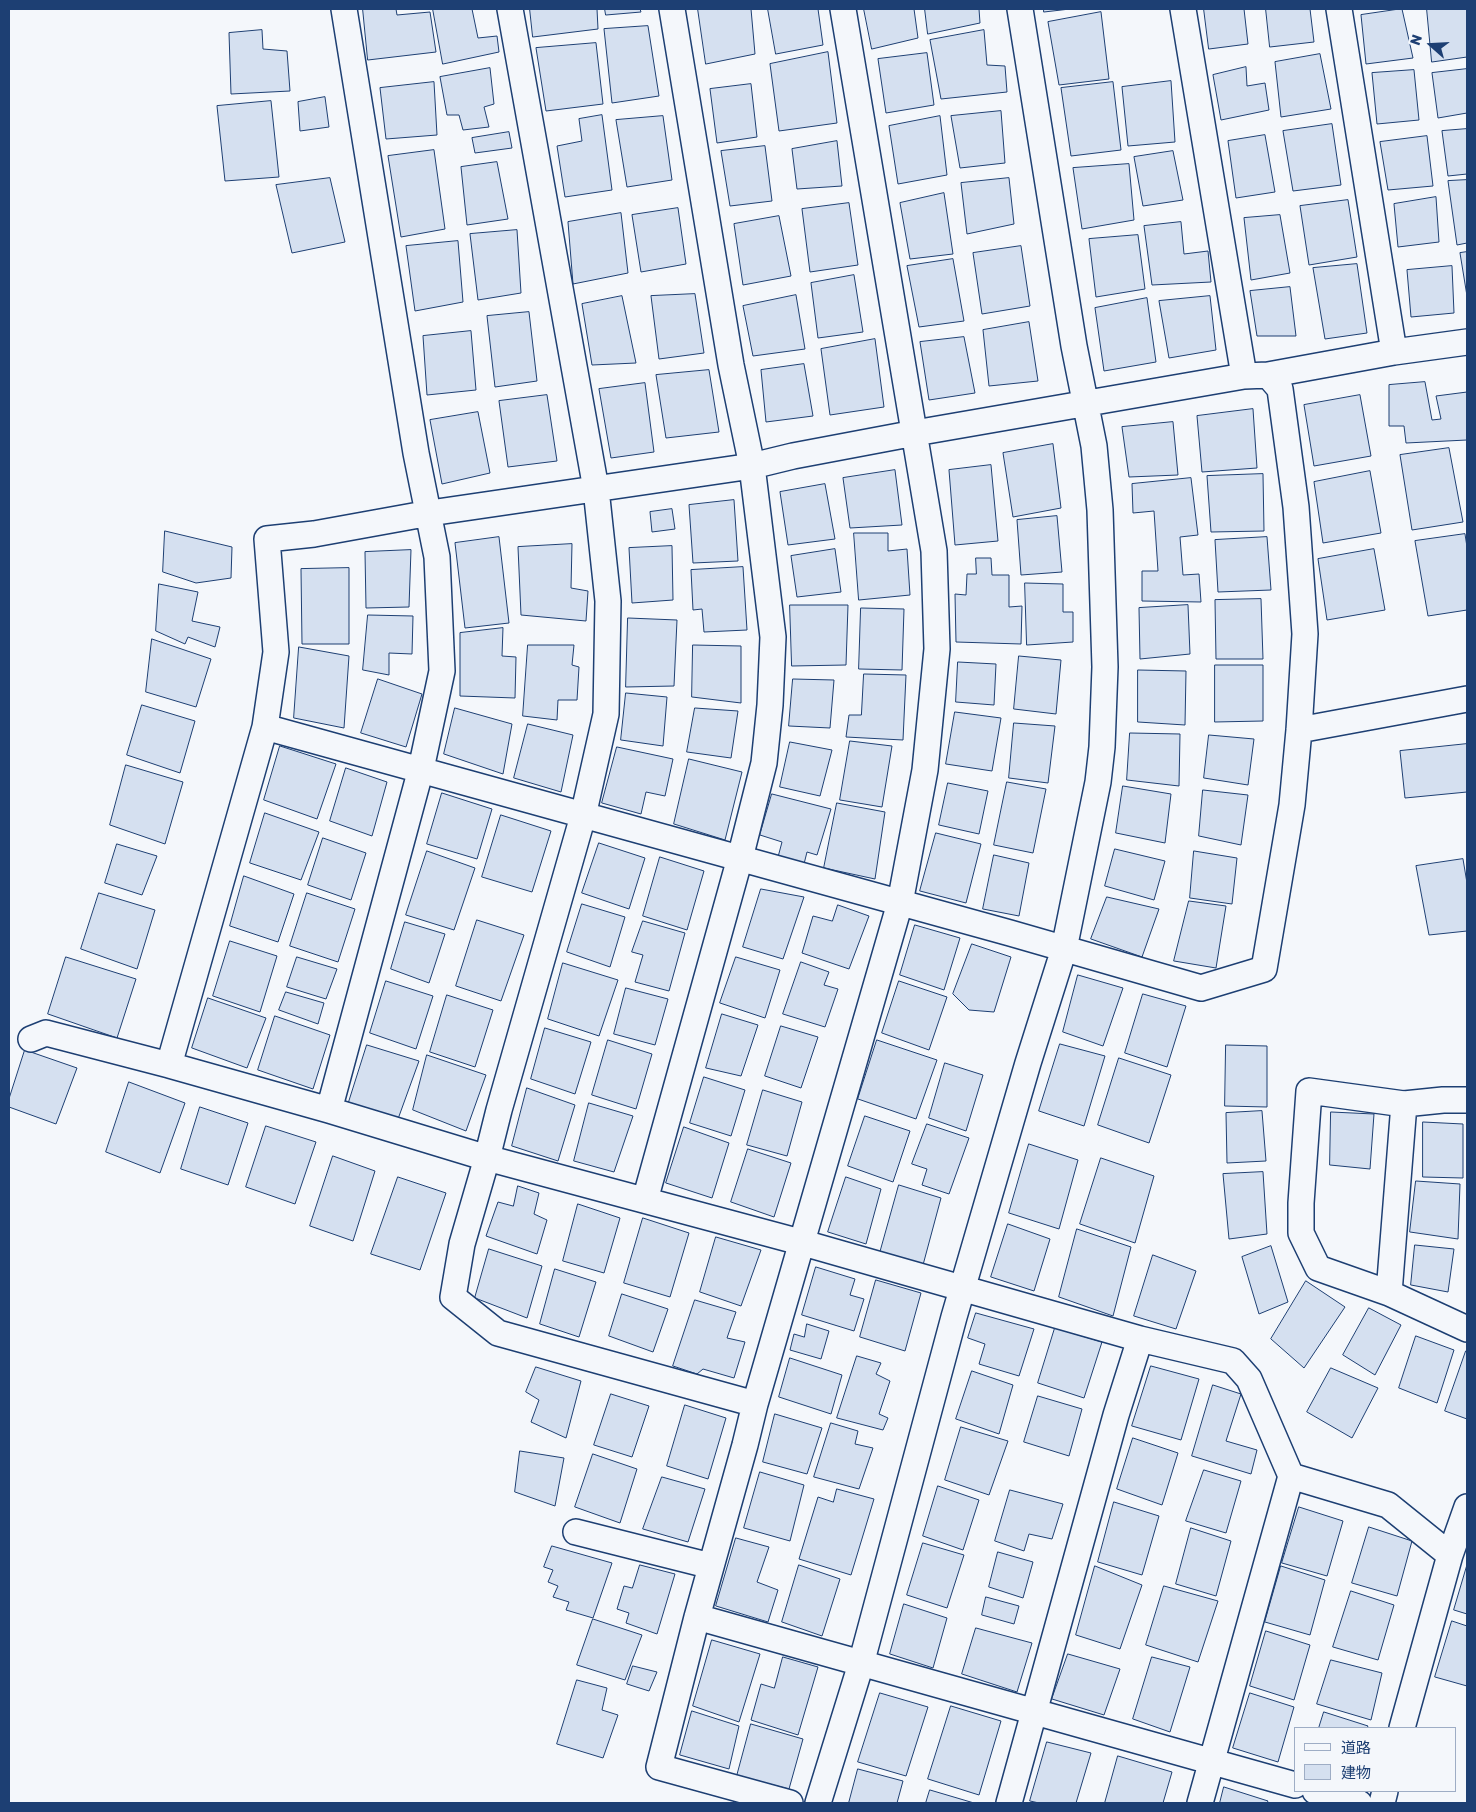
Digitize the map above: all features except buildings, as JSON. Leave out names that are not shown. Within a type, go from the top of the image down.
[{"type":"street","points":[[329,1110],[421,769],[442,671],[437,557],[430,513],[416,453],[344,9]]},
{"type":"street","points":[[510,9],[596,489],[608,601],[606,714],[582,816],[498,1110],[488,1158],[462,1244],[453,1297],[498,1333],[755,1404]]},
{"type":"street","points":[[645,1200],[740,858],[764,763],[770,705],[773,637],[752,466],[731,365],[672,9]]},
{"type":"street","points":[[790,1803],[659,1767],[697,1617],[800,1242],[900,903],[925,770],[936,649],[934,551],[843,9]]},
{"type":"street","points":[[818,1803],[861,1664],[963,1289],[1028,1063],[1064,949],[1098,782],[1102,747],[1105,666],[1100,510],[1094,446],[1085,404],[1020,9]]},
{"type":"street","points":[[1183,9],[1256,376]]},
{"type":"street","points":[[1339,9],[1394,352]]},
{"type":"street","points":[[169,1065],[264,727],[276,652],[267,539],[314,534],[430,513],[752,466],[793,456],[1085,404],[1394,352],[1467,342]]},
{"type":"street","points":[[264,727],[421,769],[582,816],[1010,932],[1201,988],[1264,969],[1292,805],[1305,634],[1296,507],[1280,389],[1256,376]]},
{"type":"street","points":[[1299,730],[1467,700]]},
{"type":"street","points":[[31,1039],[46,1033],[169,1065],[329,1110],[488,1158],[800,1242],[1140,1339],[1233,1361],[1249,1379],[1291,1476],[1200,1803]]},
{"type":"street","points":[[1467,1100],[1443,1100],[1404,1104],[1309,1091],[1301,1204],[1302,1233],[1318,1268],[1389,1293],[1467,1329]]},
{"type":"street","points":[[1389,1293],[1404,1104]]},
{"type":"street","points":[[1008,1803],[1116,1415],[1140,1339]]},
{"type":"street","points":[[1291,1476],[1388,1505],[1450,1555]]},
{"type":"street","points":[[1402,1727],[1450,1555],[1467,1507]]},
{"type":"street","points":[[576,1532],[711,1566]]},
{"type":"street","points":[[697,1617],[1294,1785]]},
{"type":"street","points":[[1319,1792],[1359,1803]]}]
